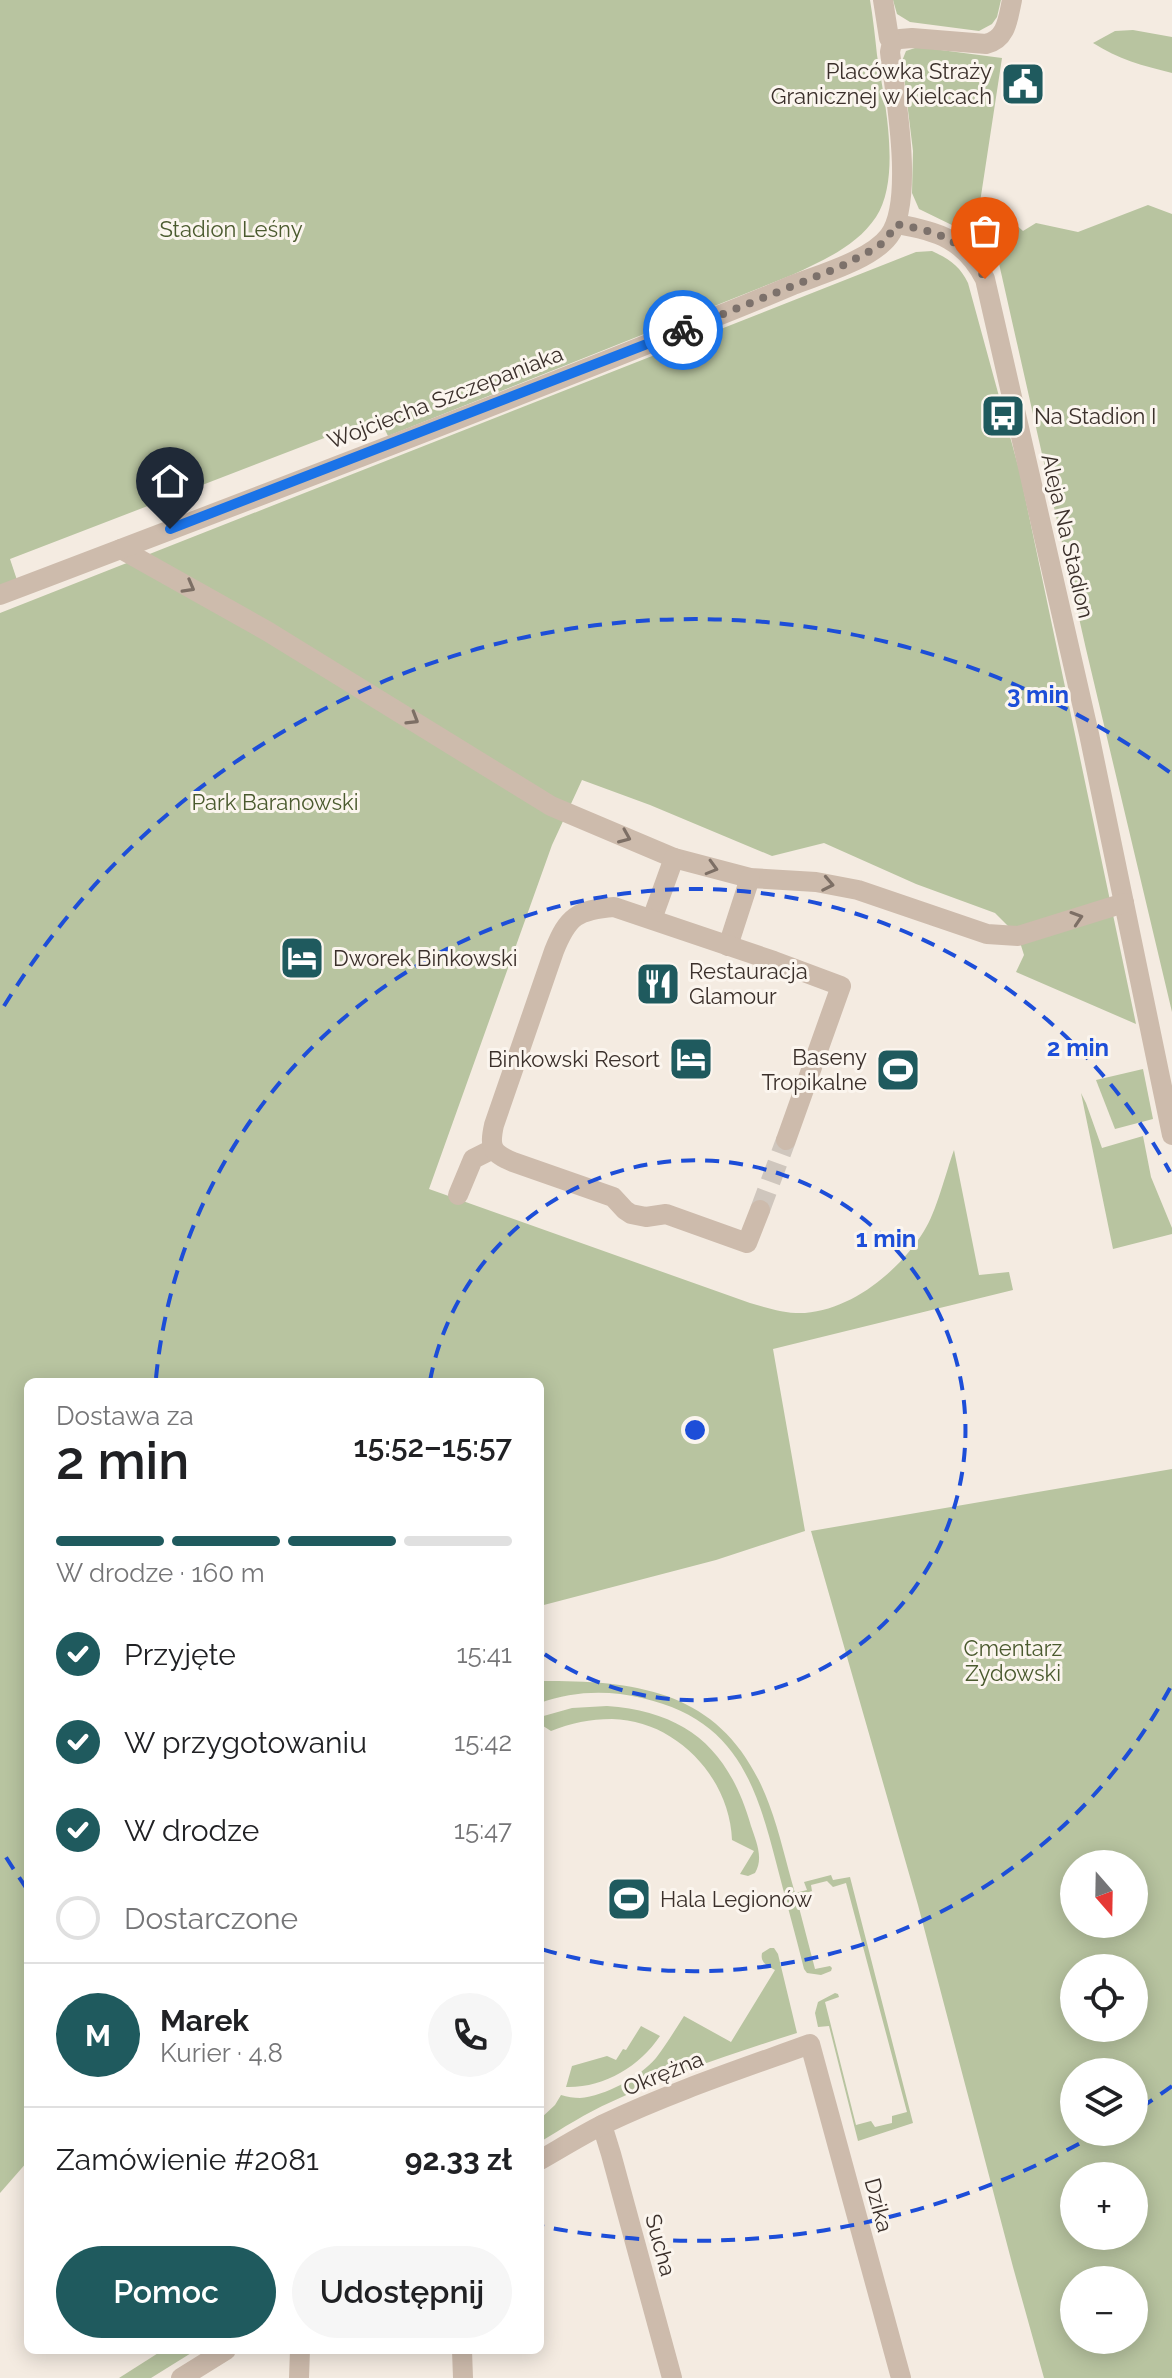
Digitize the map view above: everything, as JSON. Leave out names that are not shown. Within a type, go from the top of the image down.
[{"type":"street","points":[[883,0],[892,42],[890,55],[899,112],[901,179],[896,224]]},
{"type":"street","points":[[892,42],[912,38],[986,44],[995,42],[1001,37],[1012,0]]},
{"type":"street","name":"Wojciecha Szczepaniaka","points":[[0,595],[652,343],[840,267],[876,248],[886,240],[896,224]]},
{"type":"street","name":"Aleja Na Stadion","points":[[896,224],[928,231],[961,246],[976,261],[985,279],[1089,734],[1172,1135]]},
{"type":"street","points":[[121,549],[267,631],[551,806],[674,858],[750,878],[816,882],[858,890],[987,934],[1018,936],[1124,903]]},
{"type":"street","points":[[652,919],[674,858]]},
{"type":"street","points":[[728,946],[750,878]]},
{"type":"street","points":[[760,1210],[747,1243],[666,1214],[646,1217],[631,1214],[613,1197],[513,1162],[499,1156],[493,1149],[494,1125],[562,930],[589,909],[614,907],[841,986],[786,1140]]},
{"type":"street","points":[[458,1195],[473,1159],[493,1149]]},
{"type":"street","name":"Okrężna","points":[[544,2158],[602,2125],[705,2081],[810,2044]]},
{"type":"street","name":"Dzika","points":[[810,2044],[901,2378]]},
{"type":"street","name":"Sucha","points":[[602,2125],[672,2378]]},
{"type":"street","points":[[181,2378],[220,2354]]},
{"type":"street","points":[[299,2378],[300,2354]]},
{"type":"street","points":[[462,2354],[463,2378]]},
{"type":"green space","name":"Stadion Leśny","points":[[0,0],[870,0],[889,138],[890,160],[884,200],[876,217],[859,236],[838,252],[792,275],[388,436],[379,417],[10,559],[17,580],[0,586]]},
{"type":"green space","points":[[893,0],[1001,0],[997,17],[992,24],[979,31],[910,22],[897,14]]},
{"type":"green space","points":[[1133,30],[1172,37],[1172,73],[1131,61],[1093,43],[1115,31]]},
{"type":"green space","points":[[918,47],[1002,58],[977,222],[969,237],[958,228],[919,209],[912,193],[913,151],[902,61],[906,51]]},
{"type":"green space","points":[[1148,205],[1172,214],[1172,1012],[991,228],[1012,221],[1023,231],[1036,223],[1078,232]]},
{"type":"green space","name":"Park Baranowski","points":[[932,251],[944,257],[968,283],[1020,473],[1136,1024],[1016,972],[1024,955],[1018,936],[995,913],[916,884],[824,843],[772,856],[582,780],[552,845],[429,1189],[750,1303],[784,1312],[805,1313],[823,1310],[857,1296],[902,1260],[928,1223],[954,1150],[979,1275],[1009,1272],[1013,1290],[773,1349],[805,1531],[716,1560],[544,1605],[544,1378],[24,1378],[24,2166],[0,2193],[0,613],[916,252]]},
{"type":"green space","points":[[1143,1069],[1153,1119],[1115,1129],[1096,1080]]},
{"type":"green space","points":[[1081,1093],[1102,1148],[1143,1136],[1151,1177],[1172,1234],[1113,1249]]},
{"type":"green space","name":"Cmentarz Żydowski","points":[[1172,1469],[1172,2378],[1044,2378],[918,1905],[811,1531]]},
{"type":"green space","points":[[544,1681],[615,1684],[648,1690],[679,1701],[706,1716],[731,1738],[752,1767],[773,1815],[795,1893],[807,1890],[804,1882],[831,1875],[833,1880],[850,1877],[913,2123],[858,2141],[829,2026],[818,2027],[815,2013],[818,2002],[838,1994],[839,1997],[825,2002],[856,2125],[871,2121],[875,2127],[892,2123],[892,2116],[907,2112],[846,1883],[833,1887],[827,1881],[811,1885],[812,1891],[796,1896],[815,1969],[832,1968],[821,1975],[807,1973],[759,1805],[736,1757],[719,1737],[699,1721],[673,1708],[629,1695],[578,1694],[544,1702]]},
{"type":"green space","points":[[607,1706],[660,1716],[701,1739],[717,1756],[742,1799],[759,1855],[755,1873],[748,1876],[740,1874],[754,1851],[732,1840],[729,1817],[721,1795],[710,1775],[678,1741],[635,1722],[612,1719],[573,1724],[551,1731],[544,1727],[544,1716],[572,1708]]},
{"type":"green space","points":[[774,1948],[778,1954],[797,2033],[703,2064],[634,2092],[544,2140],[544,2115],[561,2095],[578,2098],[590,2096],[632,2078],[656,2058],[684,2016],[731,2042],[775,1970],[765,1963],[762,1953]]},
{"type":"green space","points":[[641,2026],[660,2036],[631,2066],[594,2084],[566,2087],[572,2066],[607,2056],[616,2060]]},
{"type":"green space","points":[[157,2354],[190,2354],[151,2378],[119,2378]]},
{"type":"tunnel","points":[[760,1210],[786,1140]]},
{"type":"way so far","points":[[683,330],[840,267],[876,248],[886,240],[896,224],[946,237],[961,246],[976,261],[985,279]]},
{"type":"place","name":"Placówka Straży Granicznej w Kielcach","points":[[1023,84]]},
{"type":"place","name":"Na Stadion I","points":[[1003,416]]},
{"type":"place","name":"Dworek Binkowski","points":[[302,958]]},
{"type":"place","name":"Restauracja Glamour","points":[[658,984]]},
{"type":"place","name":"Binkowski Resort","points":[[691,1059]]},
{"type":"place","name":"Baseny Tropikalne","points":[[898,1070]]},
{"type":"place","name":"Hala Legionów","points":[[629,1899]]},
{"type":"route","points":[[170,529],[683,330]]}]
